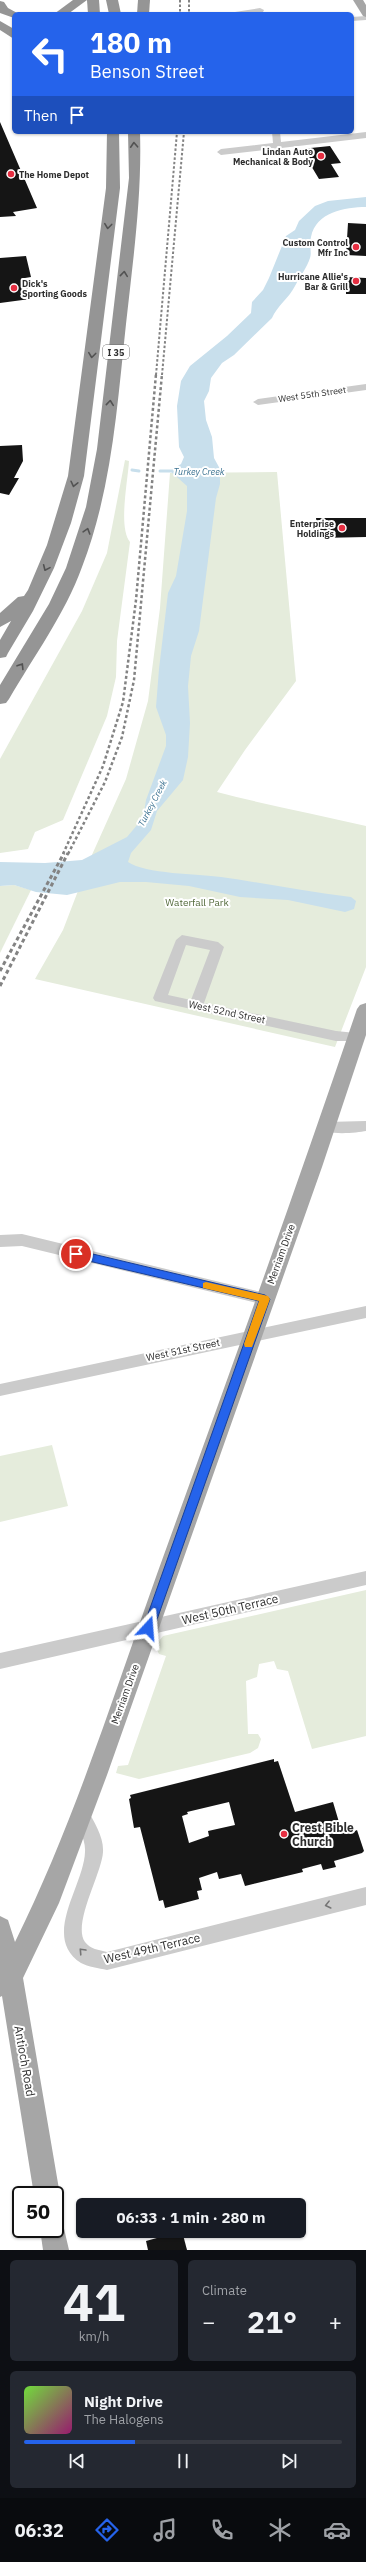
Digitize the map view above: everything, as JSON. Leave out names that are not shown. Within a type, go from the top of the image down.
[{"type":"highway","points":[[64,12],[81,0]]},
{"type":"highway","points":[[93,0],[94,12]]},
{"type":"highway","points":[[112,0],[115,12]]},
{"type":"highway","points":[[143,12],[144,0]]},
{"type":"highway","points":[[0,4],[3,10],[12,14]]},
{"type":"highway","points":[[0,24],[12,33]]},
{"type":"highway","name":"I 35","points":[[0,653],[35,591],[56,544],[69,505],[77,470],[112,188],[113,134]]},
{"type":"highway","name":"I 35","points":[[0,699],[39,637],[74,568],[101,477],[133,190],[134,134]]},
{"type":"highway","points":[[0,622],[35,591]]},
{"type":"main road","points":[[358,0],[366,14]]},
{"type":"main road","name":"Merriam Drive","points":[[5,1981],[47,1903],[81,1815],[252,1336],[366,1009]]},
{"type":"main road","name":"Antioch Road","points":[[0,1928],[5,1981],[45,2186]]},
{"type":"main road","points":[[54,2238],[56,2250]]},
{"type":"street","points":[[253,0],[261,12]]},
{"type":"street","points":[[354,19],[366,18]]},
{"type":"street","points":[[276,134],[277,145]]},
{"type":"street","points":[[221,152],[366,135]]},
{"type":"street","name":"West 55th Street","points":[[258,402],[366,387]]},
{"type":"street","name":"West 52nd Street","points":[[196,1005],[218,947],[182,940],[160,998],[336,1036],[356,1038]]},
{"type":"street","points":[[326,1126],[356,1128],[366,1126]]},
{"type":"street","points":[[0,1241],[22,1240],[265,1299]]},
{"type":"street","name":"West 51st Street","points":[[0,1390],[366,1312]]},
{"type":"street","name":"West 50th Terrace","points":[[0,1661],[366,1578]]},
{"type":"street","name":"West 49th Terrace","points":[[81,1815],[92,1838],[94,1855],[75,1912],[72,1933],[83,1954],[94,1960],[107,1961],[366,1896]]},
{"type":"green space","points":[[125,460],[129,461],[124,515],[126,535],[130,542],[117,641],[116,677],[107,716],[63,820],[35,832],[28,849],[0,853],[0,759],[82,611],[107,553]]},
{"type":"green space","name":"Waterfall Park","points":[[277,472],[296,681],[245,750],[217,792],[366,826],[366,967],[335,1047],[35,979],[63,930],[91,857],[126,779],[148,701],[160,608],[170,473]]},
{"type":"green space","points":[[14,885],[31,890],[0,953],[0,886]]},
{"type":"green space","points":[[52,1445],[68,1506],[0,1522],[0,1456]]},
{"type":"green space","points":[[366,1590],[366,1736],[312,1749],[288,1671],[277,1669],[274,1661],[259,1664],[257,1677],[246,1681],[248,1734],[258,1734],[261,1739],[258,1748],[250,1753],[139,1779],[116,1773],[118,1766],[128,1765],[166,1656],[159,1654],[155,1646],[163,1636]]},
{"type":"water","name":"Turkey Creek","points":[[366,197],[366,207],[341,210],[332,213],[319,222],[311,237],[311,256],[292,290],[272,318],[234,355],[222,363],[211,378],[209,391],[204,401],[206,420],[212,437],[214,458],[220,469],[220,484],[216,498],[199,631],[191,656],[188,686],[190,723],[188,757],[183,780],[157,811],[151,830],[131,853],[128,862],[146,869],[172,873],[221,877],[351,897],[356,901],[354,909],[345,912],[288,900],[240,897],[189,886],[146,882],[120,882],[67,895],[36,892],[14,885],[0,886],[0,862],[45,863],[82,860],[127,837],[143,818],[146,800],[166,746],[166,735],[156,707],[159,669],[168,593],[176,576],[187,511],[187,486],[170,471],[181,464],[184,457],[179,447],[177,406],[181,381],[190,366],[227,336],[251,313],[252,302],[263,290],[286,236],[295,230],[299,221],[315,206],[328,201]]},
{"type":"building","name":"The Home Depot","points":[[0,122],[37,208],[13,212],[16,216],[0,217]]},
{"type":"building","name":"Lindan Auto Mechanical & Body","points":[[330,146],[341,163],[331,164],[339,177],[319,179],[301,149]]},
{"type":"building","points":[[348,223],[366,224],[366,256],[346,255]]},
{"type":"building","name":"Dick's Sporting Goods","points":[[26,256],[31,277],[25,278],[30,299],[0,303],[0,258]]},
{"type":"building","points":[[346,277],[366,278],[366,294],[346,294]]},
{"type":"building","points":[[22,445],[23,461],[14,478],[19,478],[9,495],[0,493],[0,446]]},
{"type":"building","name":"Enterprise Holdings","points":[[316,518],[366,518],[366,537],[319,538]]},
{"type":"building","name":"Crest Bible Church","points":[[274,1759],[274,1762],[278,1761],[295,1812],[333,1802],[341,1829],[353,1826],[355,1831],[357,1830],[364,1851],[362,1853],[334,1861],[336,1867],[323,1870],[321,1864],[302,1869],[303,1872],[245,1886],[241,1874],[219,1879],[217,1872],[199,1878],[202,1890],[197,1891],[199,1899],[165,1908],[163,1900],[159,1901],[140,1827],[134,1828],[129,1799],[131,1798],[130,1795]],"holes":[[[229,1802],[235,1825],[208,1831],[209,1836],[189,1843],[182,1816],[188,1814],[187,1812]]]},
{"type":"building","points":[[157,2238],[184,2238],[187,2250],[148,2250],[146,2241]]},
{"type":"waterway","points":[[132,470],[139,471]]},
{"type":"waterway","points":[[160,471],[175,471]]},
{"type":"railway","points":[[180,0],[180,12]]},
{"type":"railway","points":[[189,0],[189,12]]},
{"type":"railway","points":[[156,375],[177,134]]},
{"type":"railway","points":[[162,375],[184,134]]},
{"type":"railway","points":[[63,854],[103,766],[123,702],[136,600],[156,374]]},
{"type":"railway","points":[[68,854],[105,782],[122,737],[134,680],[162,374]]},
{"type":"railway","points":[[0,971],[64,853]]},
{"type":"railway","points":[[0,986],[68,853]]},
{"type":"slow traffic","points":[[206,1285],[265,1299],[249,1344]]},
{"type":"place","name":"Lindan Auto Mechanical & Body","points":[[321,156]]},
{"type":"place","name":"The Home Depot","points":[[11,174]]},
{"type":"place","name":"Custom Control Mfr Inc","points":[[356,247]]},
{"type":"place","name":"Hurricane Allie's Bar & Grill","points":[[356,281]]},
{"type":"place","name":"Dick's Sporting Goods","points":[[14,288]]},
{"type":"place","name":"Enterprise Holdings","points":[[342,528]]},
{"type":"place","name":"Crest Bible Church","points":[[284,1834]]},
{"type":"route","points":[[76,1254],[265,1299],[148,1628]]}]
